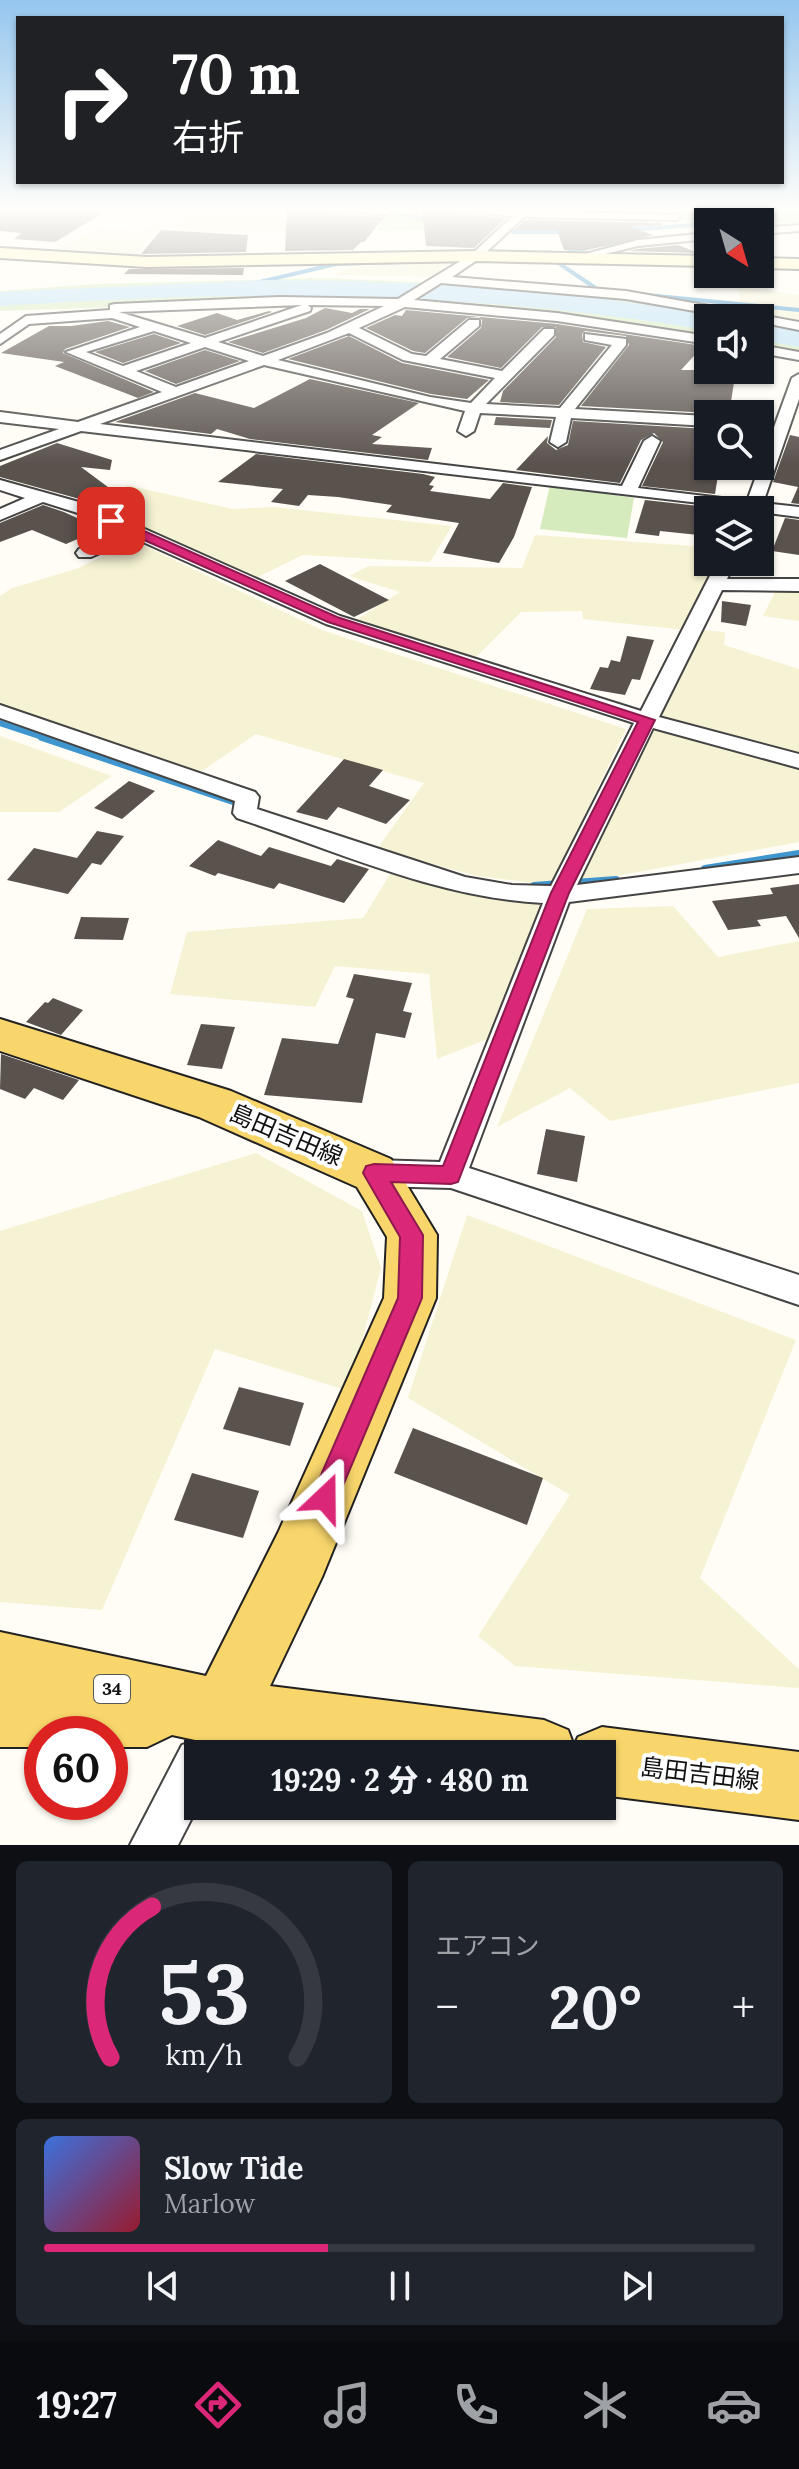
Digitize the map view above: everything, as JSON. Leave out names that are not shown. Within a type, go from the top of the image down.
[{"type":"main road","name":"島田吉田線","points":[[0,1035],[215,1104],[374,1173]]},
{"type":"main road","points":[[209,1740],[300,1555],[410,1298],[412,1235],[374,1173]]},
{"type":"main road","name":"34","points":[[0,1664],[200,1740]]},
{"type":"main road","name":"34","points":[[0,1714],[186,1740]]},
{"type":"main road","name":"島田吉田線","points":[[616,1763],[799,1786]]},
{"type":"street","points":[[0,455],[349,328],[416,293]]},
{"type":"street","points":[[600,293],[694,307]]},
{"type":"street","points":[[13,313],[306,301],[399,304],[524,312],[694,338]]},
{"type":"street","points":[[123,371],[307,308],[211,310],[73,352],[176,392]]},
{"type":"street","points":[[0,340],[26,320],[113,314],[206,344],[350,384],[474,408],[694,420]]},
{"type":"street","points":[[373,316],[474,323],[621,342],[564,413],[558,442]]},
{"type":"street","points":[[774,321],[799,326]]},
{"type":"street","points":[[428,362],[474,323]]},
{"type":"street","points":[[349,328],[382,346],[428,362],[504,376]]},
{"type":"street","points":[[466,431],[474,408],[504,376],[563,334]]},
{"type":"street","points":[[774,352],[799,356]]},
{"type":"street","points":[[757,496],[799,380]]},
{"type":"street","points":[[0,417],[694,499]]},
{"type":"street","points":[[774,425],[783,425]]},
{"type":"street","points":[[628,491],[652,441]]},
{"type":"street","points":[[0,485],[87,510],[333,620],[647,720],[798,760],[799,736]]},
{"type":"street","points":[[0,515],[43,496]]},
{"type":"street","points":[[774,509],[799,512]]},
{"type":"street","points":[[85,553],[134,531]]},
{"type":"street","points":[[451,1175],[563,888],[719,576]]},
{"type":"street","points":[[715,584],[799,585]]},
{"type":"street","points":[[0,711],[462,885],[512,893],[799,865]]},
{"type":"street","points":[[374,1173],[451,1175],[799,1290]]},
{"type":"street","points":[[153,1845],[184,1788]]},
{"type":"shaded area","points":[[738,293],[799,295],[799,320],[774,316],[774,304],[741,304]]},
{"type":"shaded area","points":[[126,485],[233,509],[273,507],[452,526],[430,562],[303,555],[256,578],[140,531]]},
{"type":"shaded area","points":[[535,535],[694,546],[694,576],[718,576],[685,630],[583,619],[582,611],[521,612],[469,664],[348,625],[400,592],[349,576],[369,566],[522,568]]},
{"type":"shaded area","points":[[134,541],[322,630],[626,729],[551,885],[477,876],[377,849],[424,783],[256,734],[192,778],[0,711],[0,596],[12,588],[79,568]]},
{"type":"shaded area","points":[[776,590],[799,592],[799,621],[763,616]]},
{"type":"shaded area","points":[[702,630],[725,632],[724,645],[799,669],[799,842],[573,884]]},
{"type":"shaded area","points":[[0,736],[112,776],[59,812],[0,812]]},
{"type":"shaded area","points":[[392,871],[482,897],[548,899],[490,1038],[437,1059],[429,974],[335,966],[315,1007],[170,994],[187,932],[363,918]]},
{"type":"shaded area","points":[[673,906],[718,957],[799,941],[799,1083],[610,1121],[570,1088],[497,1127],[587,909]]},
{"type":"shaded area","points":[[256,1153],[362,1211],[381,1268],[349,1391],[215,1349],[102,1610],[0,1602],[0,1231]]},
{"type":"shaded area","points":[[467,1215],[796,1340],[700,1578],[799,1669],[799,1688],[515,1666],[478,1636],[570,1495],[408,1398]]},
{"type":"green space","points":[[0,293],[591,293],[694,310],[694,338],[478,308],[290,301],[0,311]]},
{"type":"green space","points":[[774,323],[799,328],[799,354],[774,350]]},
{"type":"green space","points":[[550,485],[634,498],[627,538],[540,529]]},
{"type":"building","points":[[325,308],[352,313],[370,309],[326,330],[263,353],[228,342],[306,318]]},
{"type":"building","points":[[406,310],[557,324],[694,345],[694,356],[681,370],[694,370],[694,384],[734,384],[731,400],[694,400],[694,412],[581,406],[629,345],[626,336],[585,331],[582,334],[583,342],[606,347],[559,405],[500,402],[503,391],[556,337],[556,327],[542,327],[501,368],[447,357],[481,328],[482,320],[479,317],[467,318],[425,353],[413,351],[366,328],[395,315],[402,316]]},
{"type":"building","points":[[272,312],[205,335],[177,326],[217,313],[237,320]]},
{"type":"building","points":[[108,321],[130,327],[65,349],[63,353],[154,392],[138,398],[55,366],[64,362],[1,353],[49,326]]},
{"type":"building","points":[[154,334],[181,343],[123,363],[95,352]]},
{"type":"building","points":[[349,336],[402,363],[489,380],[467,399],[431,394],[288,359]]},
{"type":"building","points":[[205,350],[240,361],[176,384],[145,371]]},
{"type":"building","points":[[310,379],[419,403],[372,435],[382,437],[372,444],[432,448],[428,460],[250,439],[217,429],[211,434],[115,422],[195,393],[254,408]]},
{"type":"building","points":[[496,417],[552,420],[550,428],[494,425]]},
{"type":"building","points":[[573,421],[694,428],[694,480],[717,480],[715,494],[642,486],[663,442],[654,433],[641,440],[620,483],[516,470],[548,436],[547,443],[556,450],[568,445]]},
{"type":"building","points":[[790,435],[799,437],[799,504],[791,503],[798,487],[773,482]]},
{"type":"building","points":[[57,443],[112,460],[110,470],[81,467],[120,496],[94,503],[0,477],[0,466]]},
{"type":"building","points":[[256,454],[423,474],[435,477],[429,485],[434,486],[430,491],[490,499],[503,483],[532,487],[514,537],[499,563],[443,553],[459,523],[386,512],[392,505],[338,497],[308,495],[299,506],[271,502],[283,489],[218,482]]},
{"type":"building","points":[[645,500],[694,505],[694,535],[660,531],[659,536],[635,533]]},
{"type":"building","points":[[43,505],[101,529],[66,544],[32,530],[0,542],[0,523]]},
{"type":"building","points":[[785,518],[799,520],[799,555],[774,551]]},
{"type":"building","points":[[320,564],[389,600],[354,617],[285,581]]},
{"type":"building","points":[[722,601],[751,605],[746,626],[721,622]]},
{"type":"building","points":[[627,636],[654,640],[640,680],[632,679],[625,695],[590,689],[600,667],[608,668],[611,660],[620,662]]},
{"type":"building","points":[[344,759],[383,770],[369,786],[410,800],[386,824],[338,807],[327,820],[296,812]]},
{"type":"building","points":[[129,781],[155,791],[122,819],[94,808]]},
{"type":"building","points":[[97,831],[124,836],[101,865],[92,863],[68,894],[7,880],[34,848],[77,858]]},
{"type":"building","points":[[218,840],[261,856],[269,847],[331,866],[337,859],[369,869],[344,903],[279,883],[274,889],[218,873],[215,876],[189,866]]},
{"type":"building","points":[[799,884],[799,938],[786,916],[757,920],[761,926],[728,930],[712,901],[773,894],[770,888]]},
{"type":"building","points":[[81,917],[129,918],[123,940],[74,939]]},
{"type":"building","points":[[354,974],[412,983],[403,1011],[412,1013],[405,1038],[376,1033],[362,1103],[264,1095],[282,1038],[338,1044],[354,999],[346,997]]},
{"type":"building","points":[[53,998],[83,1010],[61,1035],[26,1022]]},
{"type":"building","points":[[201,1024],[235,1027],[222,1069],[187,1065]]},
{"type":"building","points":[[1,1054],[79,1080],[63,1100],[34,1088],[25,1099],[0,1089]]},
{"type":"building","points":[[546,1129],[585,1136],[577,1182],[537,1174]]},
{"type":"building","points":[[239,1387],[304,1403],[290,1446],[223,1429]]},
{"type":"building","points":[[413,1428],[543,1478],[527,1525],[394,1473]]},
{"type":"building","points":[[192,1473],[259,1491],[243,1538],[174,1520]]},
{"type":"waterway","points":[[0,299],[87,293]]},
{"type":"waterway","points":[[471,293],[621,308],[694,320]]},
{"type":"waterway","points":[[637,294],[799,310]]},
{"type":"waterway","points":[[774,335],[799,339]]},
{"type":"waterway","points":[[0,723],[42,737]]},
{"type":"waterway","points":[[42,737],[48,739]]},
{"type":"waterway","points":[[42,737],[245,805]]},
{"type":"waterway","points":[[705,869],[799,854]]},
{"type":"waterway","points":[[534,886],[616,880]]},
{"type":"route","points":[[111,521],[333,620],[647,720],[560,893],[451,1175],[374,1173],[412,1235],[410,1298],[325,1498]]}]
